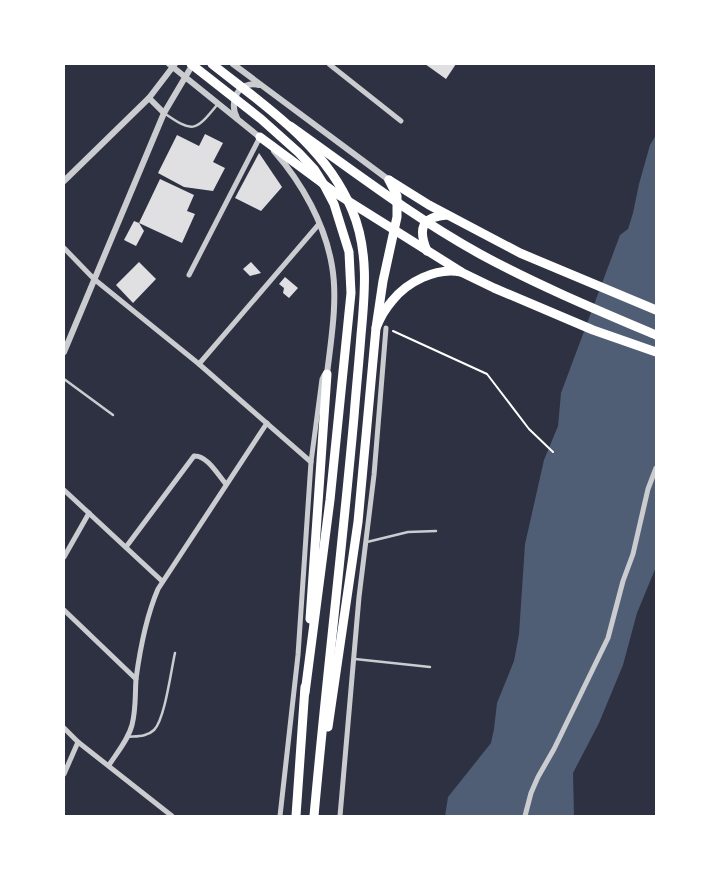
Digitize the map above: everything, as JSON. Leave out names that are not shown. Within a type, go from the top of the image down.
[{"type":"highway","points":[[192,64],[260,119],[314,168],[331,198],[349,252],[352,278],[351,294],[330,500],[305,693]]},
{"type":"highway","points":[[212,64],[290,126],[393,200],[480,254],[571,299],[656,335]]},
{"type":"highway","points":[[290,126],[311,147],[340,185],[353,212],[360,234],[365,281],[343,547],[327,678],[314,816]]},
{"type":"highway","points":[[260,137],[336,194],[463,272],[494,288],[593,330],[656,352]]},
{"type":"highway","points":[[314,816],[354,551],[376,328],[383,281],[397,217],[398,202],[395,190],[389,180]]},
{"type":"highway","points":[[389,180],[429,205],[520,253],[656,310]]},
{"type":"highway","points":[[427,251],[421,233],[423,225],[431,218],[447,215]]},
{"type":"highway","points":[[376,328],[392,301],[413,283],[440,272],[463,272]]},
{"type":"highway","points":[[296,816],[327,374]]},
{"type":"street","points":[[64,352],[164,113],[192,64]]},
{"type":"street","points":[[234,64],[389,180]]},
{"type":"street","points":[[241,64],[256,82]]},
{"type":"street","points":[[329,64],[401,121]]},
{"type":"street","points":[[64,181],[149,98],[173,65],[260,137],[283,161],[307,196],[327,244],[334,288],[327,374],[322,379],[311,462],[297,664],[280,816]]},
{"type":"street","points":[[238,120],[235,116],[233,105],[237,92],[248,84],[263,87]]},
{"type":"street","points":[[149,98],[164,113]]},
{"type":"street","points":[[189,275],[260,137]]},
{"type":"street","points":[[199,364],[319,224]]},
{"type":"street","points":[[64,248],[94,279],[199,364],[311,462]]},
{"type":"street","points":[[340,816],[359,597],[367,542],[386,328]]},
{"type":"street","points":[[109,765],[132,726],[136,679],[150,610],[162,581],[267,423]]},
{"type":"street","points":[[126,547],[194,456],[204,459],[226,484]]},
{"type":"street","points":[[526,816],[531,793],[608,638],[633,554],[648,490],[656,468]]},
{"type":"street","points":[[64,490],[162,581]]},
{"type":"street","points":[[64,557],[89,514]]},
{"type":"street","points":[[64,610],[136,679]]},
{"type":"street","points":[[64,728],[78,742],[172,816]]},
{"type":"street","points":[[64,774],[78,742]]},
{"type":"lane","points":[[164,113],[183,125],[194,127],[201,124],[218,104]]},
{"type":"lane","points":[[64,379],[113,415]]},
{"type":"lane","points":[[367,542],[408,532],[436,531]]},
{"type":"lane","points":[[127,737],[149,734],[155,730],[161,718],[175,653]]},
{"type":"lane","points":[[354,659],[430,667]]},
{"type":"path","points":[[386,328],[487,374],[529,429],[553,452]]},
{"type":"water","points":[[656,135],[656,567],[637,613],[623,665],[599,723],[573,773],[574,816],[445,816],[448,797],[491,743],[497,703],[514,661],[519,634],[525,544],[544,460],[558,426],[561,393],[620,235],[628,229],[650,145]]},
{"type":"building","points":[[425,64],[456,64],[446,79]]},
{"type":"building","points":[[205,134],[223,143],[213,162],[225,168],[213,191],[184,187],[158,173],[177,135],[199,146]]},
{"type":"building","points":[[259,153],[282,187],[261,211],[235,198]]},
{"type":"building","points":[[160,179],[194,195],[187,211],[195,214],[182,243],[139,223]]},
{"type":"building","points":[[134,221],[139,223],[144,231],[136,246],[124,240]]},
{"type":"building","points":[[139,262],[156,279],[133,303],[116,285]]},
{"type":"building","points":[[251,262],[261,273],[250,276],[243,269]]},
{"type":"building","points":[[285,277],[298,288],[289,298],[283,293],[284,288],[279,284]]}]
